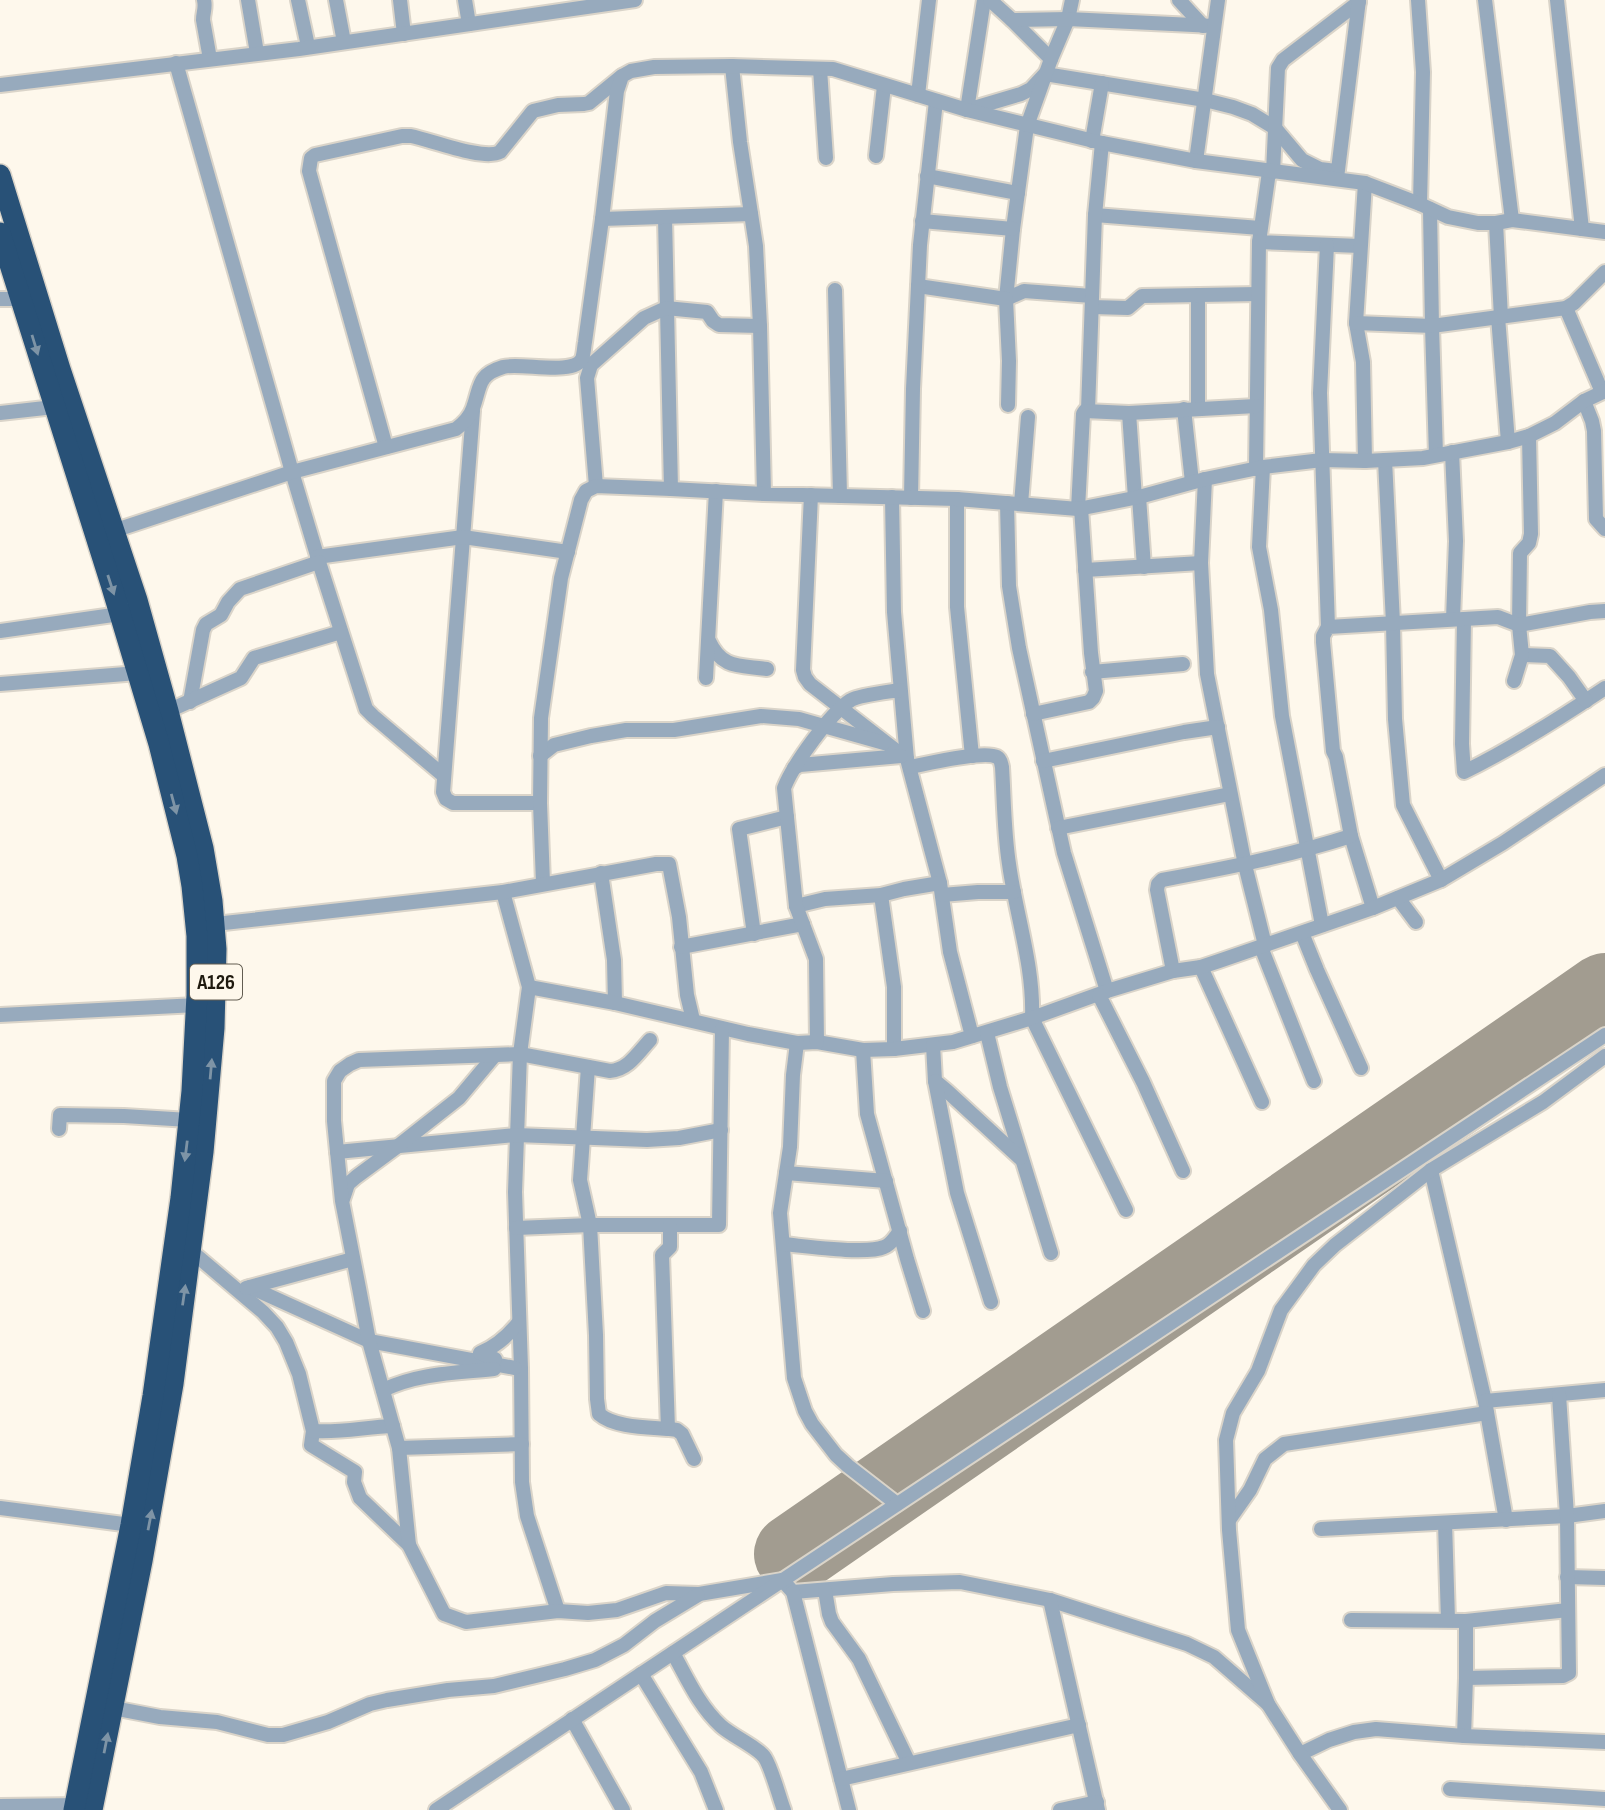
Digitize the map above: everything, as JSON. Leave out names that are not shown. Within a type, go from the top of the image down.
[{"type":"highway","name":"A126","points":[[0,176],[60,369],[105,534],[120,614],[167,776],[189,866],[197,936],[197,1005],[189,1121],[179,1210],[153,1396],[84,1807]]},
{"type":"highway","name":"A126","points":[[0,233],[10,299],[105,534],[136,600],[203,848],[215,924],[214,1028],[203,1152],[163,1447],[113,1708],[84,1807]]},
{"type":"street","points":[[204,0],[206,8],[203,20],[210,59]]},
{"type":"street","points":[[248,0],[257,53]]},
{"type":"street","points":[[298,0],[308,46]]},
{"type":"street","points":[[336,0],[344,42]]},
{"type":"street","points":[[400,0],[404,34]]},
{"type":"street","points":[[465,0],[469,24]]},
{"type":"street","points":[[0,85],[404,34],[635,0]]},
{"type":"street","points":[[918,95],[929,0]]},
{"type":"street","points":[[967,110],[984,0]]},
{"type":"street","points":[[990,0],[1051,59]]},
{"type":"street","points":[[1008,405],[1006,299],[1027,125],[1069,19],[1072,0]]},
{"type":"street","points":[[1179,0],[1209,26]]},
{"type":"street","points":[[1196,161],[1205,100],[1209,26],[1218,0]]},
{"type":"street","points":[[1418,0],[1423,72],[1425,206],[1436,455]]},
{"type":"street","points":[[1485,0],[1512,220]]},
{"type":"street","points":[[1557,0],[1581,229]]},
{"type":"street","points":[[1322,925],[1282,716],[1271,610],[1259,547],[1260,468],[1256,406],[1259,235],[1271,172],[1278,68],[1283,60],[1359,1]]},
{"type":"street","points":[[1337,176],[1359,1]]},
{"type":"street","points":[[1012,20],[1069,19],[1209,26]]},
{"type":"street","points":[[176,63],[292,472],[366,709],[444,776]]},
{"type":"street","points":[[386,447],[309,171],[311,158],[315,155],[411,136],[481,154],[496,155],[533,111],[543,107],[589,103],[631,71],[654,67],[732,66],[833,69],[967,110],[1097,142],[1271,172],[1337,176]]},
{"type":"street","points":[[732,66],[740,142],[756,246],[764,494]]},
{"type":"street","points":[[820,69],[826,158]]},
{"type":"street","points":[[967,110],[1021,94],[1031,89],[1045,74]]},
{"type":"street","points":[[1045,74],[1205,100],[1252,114],[1275,128],[1302,160],[1337,176],[1365,183],[1448,217],[1478,223],[1512,220],[1605,234]]},
{"type":"street","points":[[540,803],[453,803],[446,799],[443,792],[473,409],[479,383],[488,373],[506,366],[564,367],[576,365],[581,359],[602,219],[617,91],[622,76]]},
{"type":"street","points":[[1088,410],[1097,142],[1102,83]]},
{"type":"street","points":[[876,156],[884,86]]},
{"type":"street","points":[[911,498],[913,389],[922,221],[936,101]]},
{"type":"street","points":[[927,176],[1018,193]]},
{"type":"street","points":[[1365,183],[1356,323],[1363,362],[1365,461]]},
{"type":"street","points":[[602,219],[751,214]]},
{"type":"street","points":[[1095,215],[1327,245],[1360,246]]},
{"type":"street","points":[[665,218],[671,489]]},
{"type":"street","points":[[922,221],[1013,229]]},
{"type":"street","points":[[1496,223],[1508,442]]},
{"type":"street","points":[[1327,245],[1320,393],[1328,627],[1323,642],[1333,751],[1351,836],[1373,908]]},
{"type":"street","points":[[1356,323],[1432,326],[1566,308],[1605,272]]},
{"type":"street","points":[[918,286],[1006,299],[1024,291],[1128,308],[1142,296],[1258,294]]},
{"type":"street","points":[[835,290],[840,496]]},
{"type":"street","points":[[1198,295],[1191,409],[1199,481],[1207,674],[1263,946],[1314,1081]]},
{"type":"street","points":[[596,486],[587,378],[591,365],[644,318],[666,308],[707,312],[719,325],[760,326]]},
{"type":"street","points":[[543,883],[541,718],[561,578],[580,500],[586,491],[596,486],[957,499],[1079,509],[1260,468],[1322,460],[1423,458],[1529,436],[1555,423],[1584,401],[1603,391],[1566,308]]},
{"type":"street","points":[[1584,401],[1594,431],[1599,484],[1596,519],[1605,529]]},
{"type":"street","points":[[1033,714],[1090,702],[1096,691],[1079,509],[1085,411],[1129,413],[1256,406]]},
{"type":"street","points":[[0,413],[54,407]]},
{"type":"street","points":[[105,534],[292,472],[457,429],[467,420],[473,409]]},
{"type":"street","points":[[1129,413],[1144,567]]},
{"type":"street","points":[[1028,417],[1014,504],[1009,586],[1042,761],[1064,853],[1103,993],[1183,1171]]},
{"type":"street","points":[[1514,681],[1522,655],[1519,625],[1520,553],[1529,543],[1531,534],[1529,436]]},
{"type":"street","points":[[1452,452],[1464,772],[1605,688]]},
{"type":"street","points":[[1384,460],[1395,719],[1403,805],[1441,880]]},
{"type":"street","points":[[706,678],[716,491]]},
{"type":"street","points":[[811,495],[803,670],[805,677],[810,684],[906,761]]},
{"type":"street","points":[[892,497],[894,612],[906,761],[941,889],[950,952],[1000,1087],[1051,1253]]},
{"type":"street","points":[[957,499],[957,607],[972,756]]},
{"type":"street","points":[[190,702],[203,630],[206,624],[221,615],[240,589],[318,560],[463,537],[568,552]]},
{"type":"street","points":[[1085,570],[1201,564]]},
{"type":"street","points":[[1328,627],[1498,617],[1519,625],[1605,611]]},
{"type":"street","points":[[0,631],[120,614]]},
{"type":"street","points":[[168,711],[241,678],[254,658],[341,632]]},
{"type":"street","points":[[708,640],[726,663],[767,669]]},
{"type":"street","points":[[1522,655],[1549,656],[1569,677],[1586,701]]},
{"type":"street","points":[[1093,672],[1183,664]]},
{"type":"street","points":[[0,684],[138,673]]},
{"type":"street","points":[[817,1042],[816,959],[796,906],[784,788],[794,768],[824,726],[852,699],[900,690]]},
{"type":"street","points":[[540,756],[554,745],[591,736],[626,730],[674,730],[761,716],[799,719],[884,743]]},
{"type":"street","points":[[1042,761],[1218,727]]},
{"type":"street","points":[[794,768],[800,765],[988,755],[1000,760],[1009,863],[1029,967],[1033,999],[1032,1018],[1126,1210]]},
{"type":"street","points":[[529,986],[693,1020],[722,1029],[797,1042],[817,1042],[863,1050],[953,1042],[1173,971],[1201,967],[1398,898],[1441,880],[1503,843],[1605,775]]},
{"type":"street","points":[[1058,828],[1230,794]]},
{"type":"street","points":[[754,934],[739,829],[787,817]]},
{"type":"street","points":[[1173,971],[1157,890],[1162,880],[1245,865],[1308,850],[1351,836]]},
{"type":"street","points":[[215,924],[503,892],[600,873],[669,864],[679,917],[687,995],[693,1020]]},
{"type":"street","points":[[600,873],[614,960],[615,1003]]},
{"type":"street","points":[[796,906],[825,899],[881,895],[904,889],[1014,892]]},
{"type":"street","points":[[503,892],[529,986],[520,1054],[516,1135],[522,1482],[527,1516],[558,1611]]},
{"type":"street","points":[[881,895],[894,987],[894,1049]]},
{"type":"street","points":[[1398,898],[1416,922]]},
{"type":"street","points":[[681,947],[803,924]]},
{"type":"street","points":[[1302,933],[1361,1068]]},
{"type":"street","points":[[1201,967],[1262,1102]]},
{"type":"street","points":[[0,1015],[197,1005]]},
{"type":"street","points":[[516,1228],[719,1225],[722,1029]]},
{"type":"street","points":[[436,1810],[1605,1035]]},
{"type":"street","points":[[409,1545],[399,1448],[369,1341],[342,1201],[334,1121],[334,1082],[340,1071],[359,1060],[520,1054],[610,1071],[619,1070],[650,1040]]},
{"type":"street","points":[[797,1042],[790,1147],[780,1213],[794,1378],[812,1424],[836,1455],[897,1504]]},
{"type":"street","points":[[933,1045],[935,1081],[957,1193],[991,1302]]},
{"type":"street","points":[[863,1050],[867,1114],[923,1311]]},
{"type":"street","points":[[342,1201],[348,1184],[459,1098],[495,1055]]},
{"type":"street","points":[[1340,1810],[1268,1704],[1238,1630],[1228,1530],[1228,1427],[1233,1413],[1258,1371],[1281,1311],[1314,1265],[1335,1245],[1431,1170],[1543,1102],[1605,1056]]},
{"type":"street","points":[[588,1067],[580,1180],[590,1225],[599,1414],[615,1423],[677,1430],[682,1434],[694,1459]]},
{"type":"street","points":[[935,1081],[1021,1159]]},
{"type":"street","points":[[59,1129],[60,1115],[189,1121]]},
{"type":"street","points":[[337,1152],[516,1135],[647,1140],[679,1139],[721,1130]]},
{"type":"street","points":[[1431,1170],[1486,1407],[1506,1520]]},
{"type":"street","points":[[786,1172],[886,1181]]},
{"type":"street","points":[[668,1429],[662,1255],[670,1247],[670,1225]]},
{"type":"street","points":[[783,1244],[873,1250],[885,1247],[900,1231]]},
{"type":"street","points":[[190,1250],[244,1288],[369,1341],[518,1368]]},
{"type":"street","points":[[244,1288],[353,1259]]},
{"type":"street","points":[[244,1288],[277,1327],[286,1342],[299,1374],[313,1430],[311,1445],[355,1472],[356,1490],[364,1504],[409,1545],[444,1614],[466,1622],[558,1611],[588,1613],[617,1610],[666,1593],[699,1594],[782,1580]]},
{"type":"street","points":[[518,1368],[480,1353],[501,1342],[519,1322]]},
{"type":"street","points":[[383,1390],[425,1376],[518,1368]]},
{"type":"street","points":[[1229,1520],[1250,1490],[1265,1459],[1284,1444],[1486,1407],[1605,1390]]},
{"type":"street","points":[[1466,1678],[1563,1676],[1569,1673],[1567,1516],[1559,1395]]},
{"type":"street","points":[[313,1430],[331,1432],[393,1426]]},
{"type":"street","points":[[399,1448],[522,1444]]},
{"type":"street","points":[[0,1508],[131,1525]]},
{"type":"street","points":[[1321,1530],[1567,1516],[1605,1511]]},
{"type":"street","points":[[1445,1523],[1448,1620]]},
{"type":"street","points":[[1567,1577],[1605,1578]]},
{"type":"street","points":[[782,1580],[793,1592],[849,1810]]},
{"type":"street","points":[[793,1592],[960,1582],[1050,1600],[1187,1644],[1214,1657],[1268,1704]]},
{"type":"street","points":[[825,1590],[832,1622],[859,1659],[909,1763]]},
{"type":"street","points":[[113,1708],[160,1717],[217,1722],[258,1733],[283,1735],[328,1722],[370,1704],[448,1690],[494,1686],[585,1663],[624,1645],[655,1621],[699,1594]]},
{"type":"street","points":[[1050,1600],[1098,1806],[1060,1810]]},
{"type":"street","points":[[1351,1620],[1466,1621],[1568,1610]]},
{"type":"street","points":[[1464,1736],[1466,1621]]},
{"type":"street","points":[[673,1653],[706,1711],[737,1739],[765,1757],[784,1810]]},
{"type":"street","points":[[641,1674],[701,1772],[716,1810]]},
{"type":"street","points":[[572,1720],[623,1810]]},
{"type":"street","points":[[841,1779],[1079,1725]]},
{"type":"street","points":[[1300,1754],[1329,1740],[1376,1729],[1605,1742]]},
{"type":"street","points":[[1450,1788],[1605,1799],[1601,1810]]},
{"type":"street","points":[[0,1806],[84,1807]]},
{"type":"runway","points":[[794,1554],[1605,993]]}]
